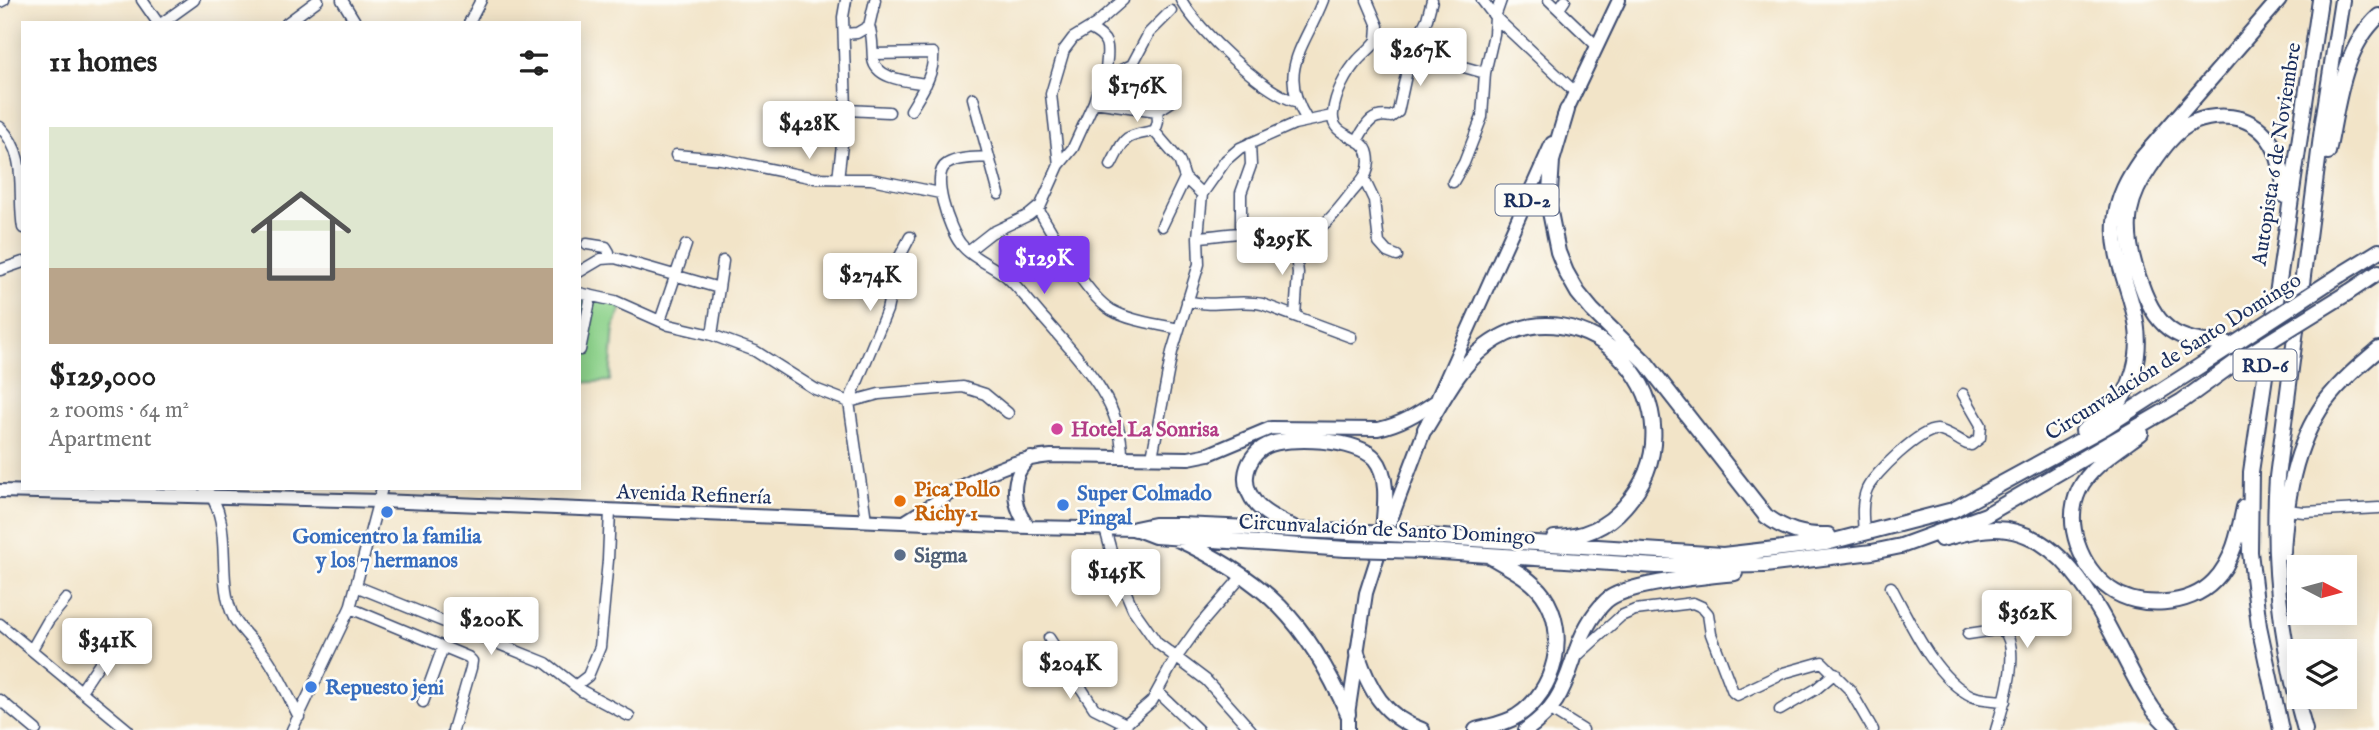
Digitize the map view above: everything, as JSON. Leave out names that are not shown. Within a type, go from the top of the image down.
[{"type":"highway","points":[[2048,459],[2123,398],[2134,370],[2139,343],[2137,321],[2116,246],[2118,202],[2125,183],[2142,158],[2279,0]]},
{"type":"highway","name":"Autopista 6 de Noviembre","points":[[2281,730],[2259,626],[2252,564],[2250,472],[2320,0]]},
{"type":"highway","name":"Autopista 6 de Noviembre","points":[[2305,730],[2291,680],[2280,613],[2275,554],[2277,477],[2323,121],[2342,0]]},
{"type":"highway","points":[[2308,250],[2338,105],[2351,57],[2356,42],[2366,27],[2379,16]]},
{"type":"highway","points":[[1567,110],[1552,161],[1549,207],[1558,252],[1577,293],[1646,363],[1766,516],[1793,532],[1809,535],[1864,533]]},
{"type":"highway","points":[[2234,344],[2204,343],[2186,339],[2156,319],[2131,252],[2130,210],[2136,190],[2158,155],[2175,135],[2193,122],[2230,116],[2251,123],[2269,136],[2283,170],[2287,225]]},
{"type":"highway","name":"Circunvalación de Santo Domingo","points":[[1135,529],[1168,525],[1347,532],[1723,555],[1826,543],[1953,510],[2137,408],[2379,251]]},
{"type":"highway","name":"Circunvalación de Santo Domingo","points":[[1135,529],[1155,536],[1657,566],[1765,565],[1872,552],[1901,545],[1986,515],[2182,401],[2235,362],[2379,272]]},
{"type":"highway","points":[[1425,429],[1453,384],[1483,348],[1501,336],[1525,328],[1569,328],[1589,334],[1629,364],[1650,405],[1654,428],[1646,474],[1632,498],[1618,515],[1601,527],[1581,535],[1504,542]]},
{"type":"highway","points":[[2280,613],[2287,510],[2293,475],[2310,428],[2326,402],[2379,349]]},
{"type":"highway","points":[[2182,401],[2087,477],[2079,489],[2074,506],[2074,526],[2077,543],[2093,572],[2112,591],[2137,600],[2154,603],[2198,593],[2214,582],[2233,550],[2241,524],[2250,472]]},
{"type":"highway","points":[[1298,530],[1258,506],[1245,486],[1251,459],[1264,446],[1277,442],[1339,443],[1365,451],[1375,459],[1382,472],[1385,486],[1381,543]]},
{"type":"highway","points":[[1901,545],[1993,529],[2018,533],[2046,544],[2072,568],[2152,709],[2172,730]]},
{"type":"highway","points":[[1173,537],[1203,551],[1269,593],[1307,636],[1333,679],[1348,714]]},
{"type":"highway","points":[[1476,730],[1517,716],[1538,697],[1552,669],[1557,639],[1554,618],[1537,587],[1487,554]]},
{"type":"highway","points":[[1526,730],[1551,710],[1567,679],[1573,659],[1597,612],[1607,600],[1631,588],[1748,572],[1765,565]]},
{"type":"highway","points":[[1357,653],[1366,680],[1377,700],[1394,717],[1422,730]]},
{"type":"main road","name":"RD-2","points":[[1348,730],[1366,593],[1381,543],[1436,401],[1619,0]]},
{"type":"main road","points":[[906,521],[986,474],[1031,458],[1189,458],[1209,454],[1271,428],[1378,429],[1407,420],[1436,401]]},
{"type":"main road","points":[[1029,527],[1021,518],[1015,489],[1017,474],[1031,458]]},
{"type":"main road","name":"Avenida Refinería","points":[[0,491],[381,495],[610,510],[1135,529]]},
{"type":"street","points":[[142,0],[158,21]]},
{"type":"street","points":[[163,21],[194,0]]},
{"type":"street","points":[[290,21],[318,0]]},
{"type":"street","points":[[342,0],[355,21]]},
{"type":"street","points":[[470,21],[481,0]]},
{"type":"street","points":[[838,178],[846,110],[843,17],[846,0]]},
{"type":"street","points":[[875,0],[869,26],[875,66],[894,78],[926,84]]},
{"type":"street","points":[[1059,165],[1051,94],[1064,50],[1073,38],[1090,29],[1123,0]]},
{"type":"street","points":[[1181,0],[1190,16],[1223,49],[1281,95],[1298,102]]},
{"type":"street","points":[[1307,120],[1298,102],[1293,65],[1323,0]]},
{"type":"street","points":[[1198,237],[1264,232],[1294,237],[1305,235],[1334,214],[1364,179],[1369,158],[1366,149],[1340,132],[1332,116],[1343,83],[1359,58],[1377,40],[1378,26],[1367,0]]},
{"type":"street","points":[[1357,141],[1370,119],[1391,117],[1398,112],[1411,52],[1427,19],[1432,0]]},
{"type":"street","points":[[1482,0],[1494,17],[1575,92]]},
{"type":"street","points":[[1452,182],[1464,163],[1479,127],[1485,73],[1494,34],[1494,17],[1501,0]]},
{"type":"street","points":[[1549,0],[1562,5],[1597,46]]},
{"type":"street","points":[[968,251],[1004,225],[1038,209],[1059,165],[1073,148],[1100,83],[1132,65],[1149,33],[1171,10]]},
{"type":"street","points":[[844,34],[857,33],[869,26]]},
{"type":"street","points":[[1090,29],[1100,33],[1107,42],[1107,77]]},
{"type":"street","points":[[873,54],[933,52],[926,84],[911,110]]},
{"type":"street","points":[[1411,52],[1485,73]]},
{"type":"street","points":[[1111,165],[1126,138],[1137,133],[1154,131],[1158,127],[1160,83]]},
{"type":"street","points":[[973,98],[999,194]]},
{"type":"street","points":[[1094,102],[1157,111],[1171,102]]},
{"type":"street","points":[[846,110],[888,113]]},
{"type":"street","points":[[1152,457],[1178,329],[1199,264],[1198,237],[1202,194],[1226,160],[1250,144],[1307,120],[1332,116]]},
{"type":"street","points":[[0,127],[20,150]]},
{"type":"street","points":[[1154,131],[1179,160],[1185,178],[1202,194]]},
{"type":"street","points":[[1241,233],[1241,193],[1251,165],[1250,144]]},
{"type":"street","points":[[676,155],[721,159],[814,178],[871,179],[940,193]]},
{"type":"street","points":[[989,157],[947,163],[940,174],[940,193],[957,238],[968,251],[1010,279],[1092,374],[1121,435],[1122,457]]},
{"type":"street","points":[[1161,226],[1185,178]]},
{"type":"street","points":[[1364,179],[1374,200],[1380,243],[1387,252],[1397,256]]},
{"type":"street","points":[[1038,209],[1089,289],[1104,304],[1120,314],[1178,329]]},
{"type":"street","points":[[866,520],[849,402],[887,310],[898,260],[910,237]]},
{"type":"street","points":[[1294,237],[1298,272],[1295,316]]},
{"type":"street","points":[[587,244],[606,247],[609,258]]},
{"type":"street","points":[[660,321],[686,244]]},
{"type":"street","points":[[581,271],[609,258],[719,288]]},
{"type":"street","points":[[712,335],[723,261]]},
{"type":"street","points":[[0,270],[21,263]]},
{"type":"street","points":[[581,294],[615,301],[660,321],[712,335],[755,351],[815,389],[849,402],[879,394],[963,387],[985,394],[1009,413]]},
{"type":"street","points":[[581,345],[590,296]]},
{"type":"street","points":[[1187,301],[1213,305],[1250,302],[1279,309],[1351,337]]},
{"type":"street","points":[[1864,533],[1862,511],[1868,486],[1915,440],[1938,430],[1971,445],[1980,439],[1981,425],[1964,394]]},
{"type":"street","points":[[210,493],[220,516],[225,583],[234,618],[269,660],[299,716]]},
{"type":"street","points":[[292,730],[358,587],[381,495]]},
{"type":"street","points":[[2287,510],[2304,512],[2379,508]]},
{"type":"street","points":[[575,686],[588,676],[600,647],[610,510]]},
{"type":"street","points":[[1105,529],[1117,572],[1133,609],[1157,643],[1206,680],[1251,730]]},
{"type":"street","points":[[1049,638],[1094,708],[1123,727],[1152,701],[1177,657],[1199,626],[1243,575]]},
{"type":"street","points":[[358,587],[546,663],[575,686],[629,716]]},
{"type":"street","points":[[1891,587],[1929,654],[1950,681],[1973,696],[2005,701]]},
{"type":"street","points":[[32,649],[48,621],[66,599]]},
{"type":"street","points":[[1573,659],[1621,616],[1635,610],[1693,603],[1708,614],[1711,634],[1733,692],[1737,695],[1783,673],[1822,662],[1850,690],[1873,730]]},
{"type":"street","points":[[350,608],[468,657],[471,662],[453,730]]},
{"type":"street","points":[[0,624],[128,730]]},
{"type":"street","points":[[1968,634],[1997,629],[2006,632],[2012,654],[2005,701],[1996,730]]},
{"type":"street","points":[[423,702],[443,647]]},
{"type":"street","points":[[81,691],[109,649]]},
{"type":"street","points":[[1780,710],[1816,689],[1835,673]]},
{"type":"street","points":[[1158,692],[1198,730]]},
{"type":"street","points":[[0,700],[36,730]]},
{"type":"street","points":[[1551,710],[1583,730]]},
{"type":"green space","points":[[581,294],[623,305],[614,326],[610,381],[581,383]]},
{"type":"place","name":"Hotel La Sonrisa","points":[[1057,429]]},
{"type":"place","name":"Pica Pollo Richy 1","points":[[900,501]]},
{"type":"place","name":"Super Colmado Pingal","points":[[1063,505]]},
{"type":"place","name":"Gomicentro la familia y los 7 hermanos","points":[[387,512]]},
{"type":"place","name":"Sigma","points":[[900,555]]},
{"type":"place","name":"Repuesto jeni","points":[[311,687]]}]
